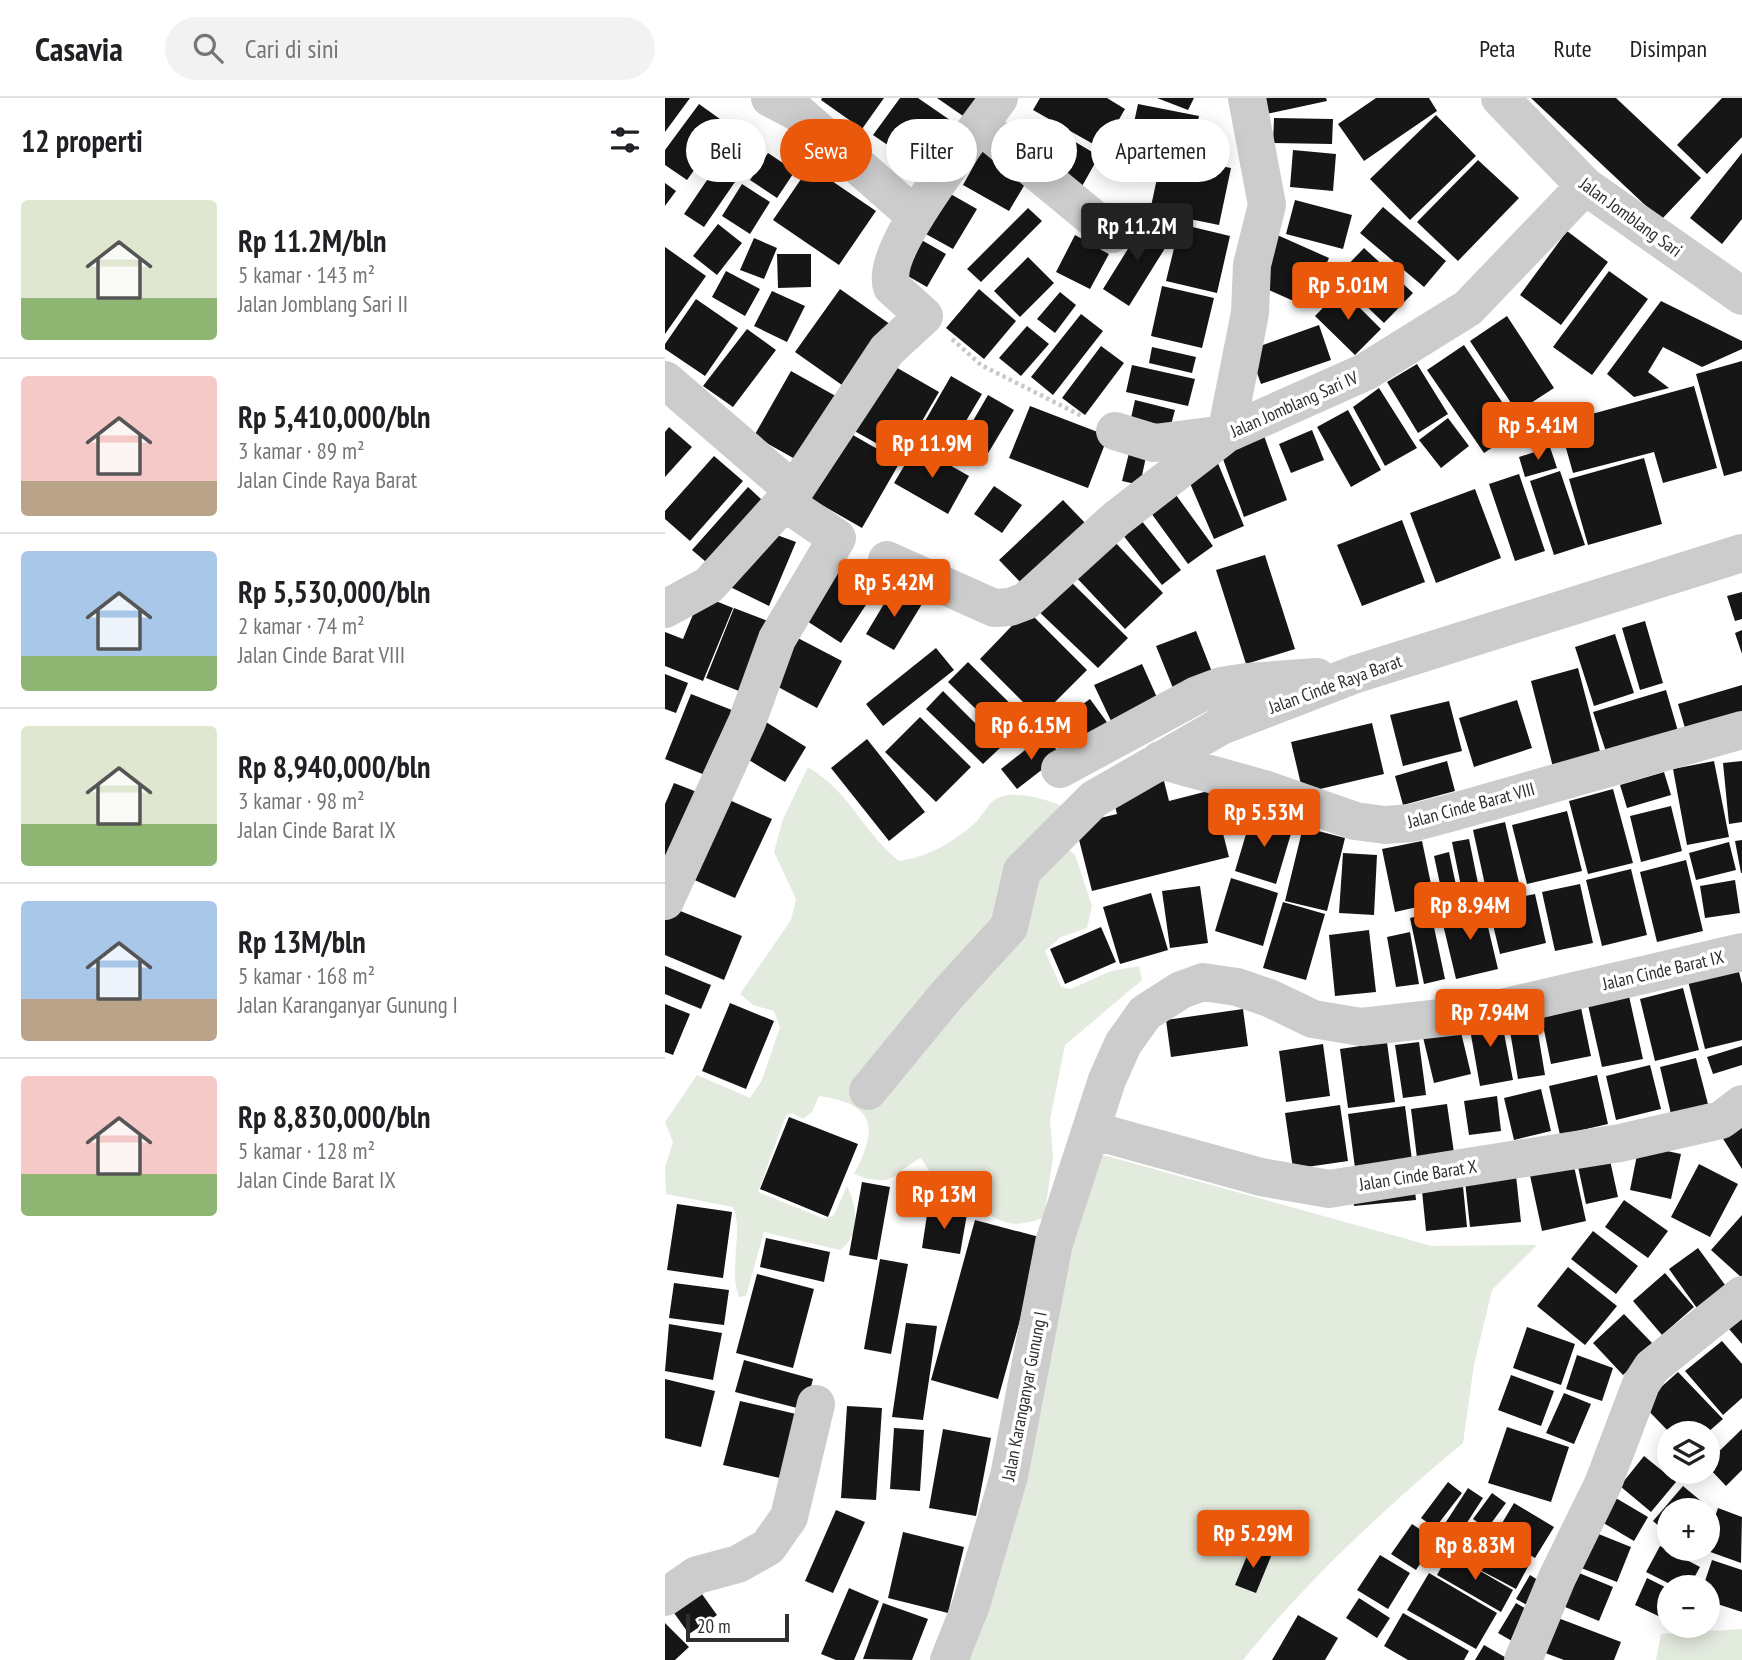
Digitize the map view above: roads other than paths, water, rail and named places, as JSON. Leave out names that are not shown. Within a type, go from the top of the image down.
[{"type":"street","points":[[1115,431],[1154,443],[1226,434],[1250,313],[1252,265],[1267,205],[1247,98]]},
{"type":"street","name":"Jalan Jomblang Sari","points":[[1500,98],[1585,186],[1742,296]]},
{"type":"street","points":[[791,103],[915,215]]},
{"type":"street","points":[[665,609],[709,585],[789,496],[887,350],[924,316],[898,293],[889,280],[915,215],[990,111],[1111,234]]},
{"type":"street","name":"Jalan Jomblang Sari IV","points":[[887,560],[995,608],[1010,607],[1026,601],[1116,519],[1226,434],[1365,372],[1468,308],[1585,186]]},
{"type":"street","points":[[665,380],[837,538],[777,639],[747,722],[667,895]]},
{"type":"street","name":"Jalan Cinde Raya Barat","points":[[869,1091],[946,996],[1009,927],[1022,871],[1045,845],[1094,799],[1221,726],[1356,674],[1742,553]]},
{"type":"street","points":[[1059,769],[1197,695],[1221,686],[1356,674]]},
{"type":"street","name":"Jalan Cinde Barat VIII","points":[[1160,760],[1264,789],[1355,821],[1385,825],[1412,823],[1450,813],[1742,730]]},
{"type":"street","name":"Jalan Cinde Barat IX","points":[[1091,1130],[1095,1111],[1123,1044],[1145,1013],[1181,990],[1203,982],[1237,987],[1269,998],[1313,1020],[1361,1027],[1476,1014],[1742,952]]},
{"type":"street","name":"Jalan Cinde Barat X","points":[[1091,1130],[1261,1177],[1329,1189],[1620,1143],[1721,1120],[1742,1104]]},
{"type":"street","name":"Jalan Karanganyar Gunung I","points":[[949,1660],[971,1605],[1009,1476],[1054,1243],[1091,1130]]},
{"type":"street","points":[[1523,1660],[1557,1578],[1603,1484],[1641,1384],[1651,1367],[1742,1295]]},
{"type":"street","points":[[665,1597],[697,1575],[738,1564],[779,1532],[816,1404]]}]
